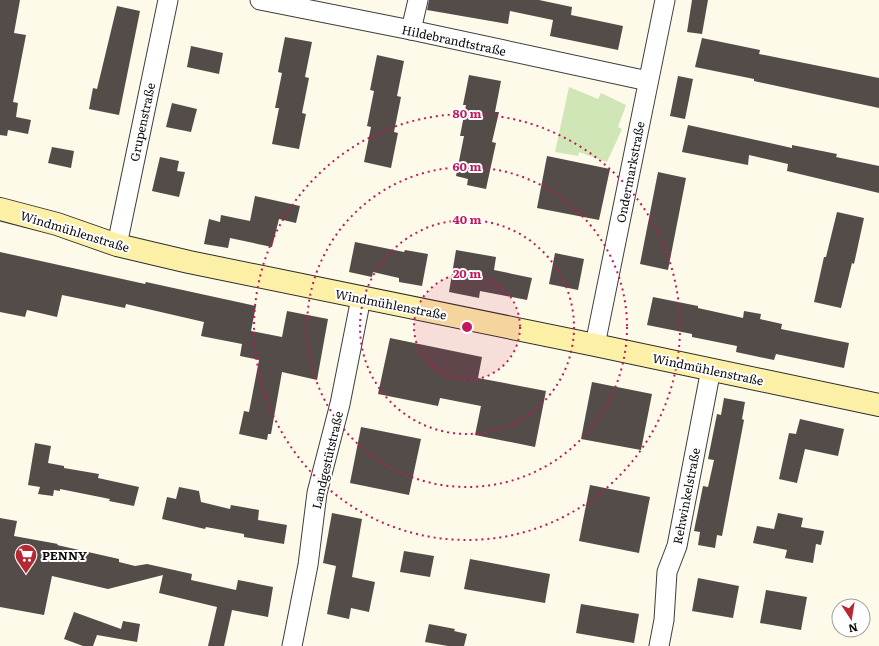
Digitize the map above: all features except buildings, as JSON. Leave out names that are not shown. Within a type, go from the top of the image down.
[{"type":"street","name":"Grupenstraße","points":[[117,245],[168,0]]},
{"type":"street","name":"Hildebrandtstraße","points":[[260,0],[411,30],[648,81]]},
{"type":"street","points":[[411,30],[418,0]]},
{"type":"street","name":"Ondermarkstraße","points":[[596,345],[665,0]]},
{"type":"street","name":"Windmühlenstraße","points":[[0,210],[57,224],[117,245],[189,262],[596,345],[879,405]]},
{"type":"street","name":"Landgestütstraße","points":[[292,646],[308,565],[316,493],[340,404],[361,298]]},
{"type":"street","name":"Rehwinkelstraße","points":[[659,646],[664,620],[667,572],[677,546],[711,369]]},
{"type":"green space","points":[[569,87],[598,99],[601,93],[626,105],[618,127],[622,129],[607,162],[579,152],[578,156],[555,152]]},
{"type":"place","name":"PENNY","points":[[26,574]]}]
